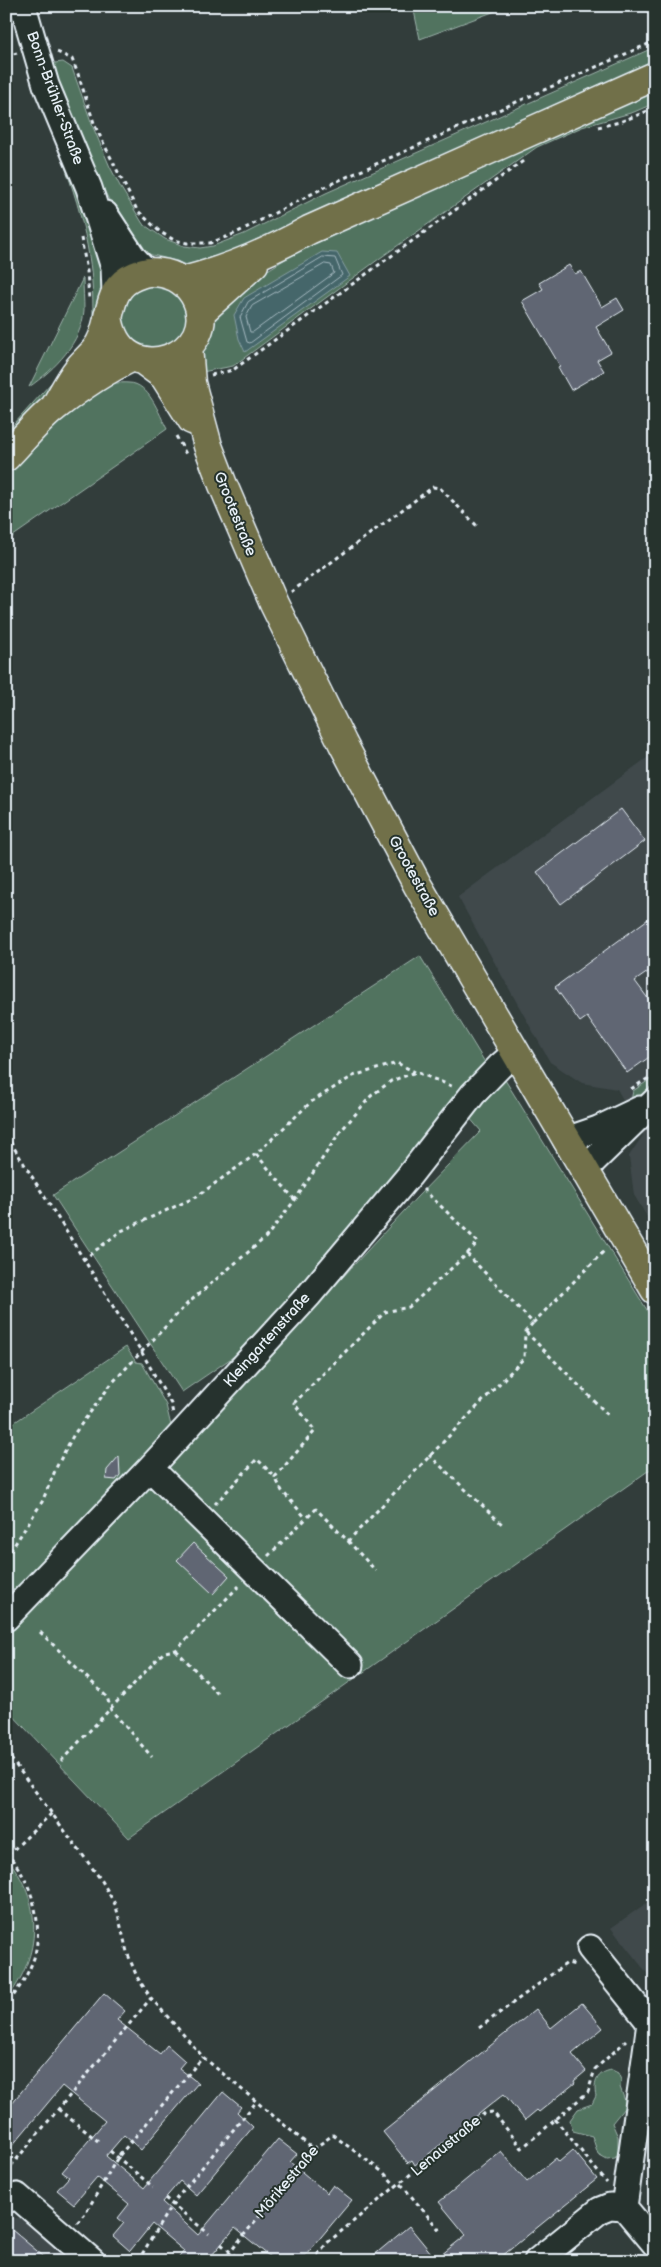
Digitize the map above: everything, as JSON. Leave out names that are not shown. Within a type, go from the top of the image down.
[{"type":"main road","points":[[183,281],[267,253],[309,230],[655,76]]},
{"type":"main road","points":[[200,313],[267,253]]},
{"type":"main road","points":[[54,408],[77,370],[100,343],[104,305],[128,279],[146,272],[166,272],[183,281],[196,299],[200,313],[199,324],[195,337],[188,348],[176,357],[160,362],[139,359],[122,350],[115,340],[104,305]]},
{"type":"main road","name":"Grootestraße","points":[[188,348],[191,383],[208,446],[274,604],[343,744],[418,886],[655,1290]]},
{"type":"main road","points":[[6,457],[54,408],[97,377],[139,359]]},
{"type":"main road","name":"Grootestraße","points":[[139,359],[164,376],[208,446]]},
{"type":"street","name":"Bonn-Brühler-Straße","points":[[23,6],[26,54],[61,124],[89,188],[114,268],[104,305]]},
{"type":"street","name":"Bonn-Brühler-Straße","points":[[89,188],[133,258],[146,272]]},
{"type":"street","name":"Kleingartenstraße","points":[[6,1618],[150,1468],[309,1296],[409,1176],[473,1094],[516,1052]]},
{"type":"street","points":[[566,1140],[598,1129],[653,1103]]},
{"type":"street","points":[[584,1170],[609,1148],[653,1103]]},
{"type":"street","points":[[150,1468],[350,1665]]},
{"type":"street","points":[[590,1948],[645,2026],[624,2207]]},
{"type":"street","points":[[6,2200],[18,2196],[92,2261]]},
{"type":"street","points":[[537,2261],[600,2210],[610,2206],[624,2207],[655,2244]]},
{"type":"path","points":[[6,56],[62,53],[72,59],[95,126],[137,210],[146,221],[174,240],[187,243],[210,243],[234,234],[333,184],[655,41]]},
{"type":"path","points":[[595,128],[620,122],[655,108]]},
{"type":"path","points":[[191,383],[203,376],[233,370],[532,155]]},
{"type":"path","points":[[80,230],[87,271],[104,305]]},
{"type":"path","points":[[274,604],[433,487],[440,488],[478,527]]},
{"type":"path","points":[[83,1260],[122,1231],[196,1196],[256,1154],[311,1102],[353,1076],[398,1063],[473,1094]]},
{"type":"path","points":[[6,1558],[42,1502],[57,1466],[74,1434],[112,1383],[140,1351],[187,1304],[266,1237],[295,1200],[340,1132],[371,1096],[391,1081],[416,1072]]},
{"type":"path","points":[[6,1135],[140,1351],[170,1404],[180,1436]]},
{"type":"path","points":[[256,1154],[295,1200]]},
{"type":"path","points":[[275,1477],[315,1431],[294,1403],[385,1312],[409,1308],[468,1254],[478,1242],[409,1176]]},
{"type":"path","points":[[348,1541],[524,1358],[525,1332],[608,1247]]},
{"type":"path","points":[[468,1254],[533,1323]]},
{"type":"path","points":[[525,1332],[610,1417]]},
{"type":"path","points":[[429,1455],[504,1526]]},
{"type":"path","points":[[201,1519],[257,1459],[275,1477],[282,1490],[306,1518]]},
{"type":"path","points":[[62,1761],[164,1652],[176,1650],[316,1509],[376,1571]]},
{"type":"path","points":[[40,1632],[107,1697],[111,1710],[152,1757]]},
{"type":"path","points":[[176,1650],[220,1696]]},
{"type":"path","points":[[6,1752],[102,1881],[116,1906],[127,1952],[150,1998],[203,2057],[313,2149]]},
{"type":"path","points":[[6,2005],[25,1978],[34,1958],[36,1941],[36,1922],[31,1895],[19,1870],[7,1854],[52,1812]]},
{"type":"path","points":[[478,2028],[567,1963],[576,1965],[582,1972]]},
{"type":"path","points":[[6,2172],[150,1998]]},
{"type":"path","name":"Lenaustraße","points":[[312,2261],[327,2243],[397,2187],[485,2112],[493,2112],[522,2148],[588,2092],[595,2069],[645,2026]]},
{"type":"path","points":[[65,2238],[85,2214],[118,2157],[203,2057]]},
{"type":"path","points":[[138,2261],[172,2204],[257,2101]]},
{"type":"path","points":[[58,2108],[98,2141]]},
{"type":"path","points":[[555,2119],[624,2207]]},
{"type":"path","name":"Mörikestraße","points":[[223,2261],[229,2250],[313,2149],[333,2135],[384,2173],[397,2187]]},
{"type":"path","points":[[110,2151],[153,2188]]},
{"type":"path","name":"Lenaustraße","points":[[400,2184],[442,2233]]},
{"type":"path","points":[[165,2198],[209,2234]]},
{"type":"path","points":[[222,2244],[241,2261]]},
{"type":"path","points":[[315,2257],[319,2261]]},
{"type":"shaded area","points":[[655,752],[655,1230],[634,1195],[629,1156],[643,1135],[617,1089],[582,1083],[550,1062],[458,897]]},
{"type":"shaded area","points":[[655,1897],[655,1983],[611,1928]]},
{"type":"shaded area","points":[[6,2218],[22,2218],[74,2261],[6,2261]]},
{"type":"green space","points":[[413,6],[509,6],[420,39]]},
{"type":"green space","points":[[655,47],[655,62],[336,205],[244,250],[189,267],[177,261],[148,254],[140,249],[123,228],[78,138],[53,67],[55,63],[63,62],[72,68],[93,127],[110,167],[143,224],[165,239],[184,246],[200,248],[213,246],[244,234],[326,193]]},
{"type":"green space","points":[[39,87],[107,273],[93,325],[91,273],[85,234],[59,150],[35,89]]},
{"type":"green space","points":[[655,89],[655,103],[634,112],[582,127],[537,147],[383,256],[233,366],[202,372],[199,357],[209,340],[217,312],[237,289],[313,242]]},
{"type":"green space","points":[[83,278],[84,310],[82,322],[73,344],[48,372],[29,387]]},
{"type":"green space","points":[[160,282],[182,295],[189,321],[175,345],[147,351],[124,333],[121,308],[135,288]]},
{"type":"green space","points":[[78,353],[59,382],[6,439],[6,433]]},
{"type":"green space","points":[[102,380],[112,383],[136,384],[142,388],[153,400],[167,429],[6,541],[6,473]]},
{"type":"green space","points":[[420,956],[486,1064],[246,1348],[182,1392],[53,1195]]},
{"type":"green space","points":[[502,1075],[655,1323],[655,1466],[129,1838],[6,1708],[6,1428],[126,1347],[136,1362],[142,1363],[166,1405],[178,1455],[417,1197],[481,1131],[468,1116]]},
{"type":"green space","points":[[655,1076],[655,1083],[649,1088],[652,1092],[630,1105],[633,1091]]},
{"type":"green space","points":[[6,1857],[18,1874],[27,1892],[32,1910],[34,1929],[27,1965],[18,1983],[6,2000]]},
{"type":"green space","points":[[612,2070],[618,2073],[621,2080],[620,2087],[625,2101],[624,2108],[612,2123],[618,2137],[618,2154],[615,2158],[607,2159],[598,2154],[592,2136],[573,2131],[570,2120],[578,2109],[592,2104],[596,2096],[595,2087],[597,2079],[603,2073]]},
{"type":"water","points":[[322,252],[337,253],[350,276],[245,352],[239,339],[234,315],[244,298]]},
{"type":"building","points":[[569,265],[575,274],[581,271],[602,307],[617,298],[624,310],[596,327],[611,352],[597,360],[604,371],[571,390],[558,367],[560,366],[522,301],[543,289],[539,283]]},
{"type":"building","points":[[621,809],[645,841],[561,904],[537,872]]},
{"type":"building","points":[[655,914],[655,967],[635,981],[655,1008],[655,1053],[627,1073],[587,1017],[580,1022],[555,987]]},
{"type":"building","points":[[119,1456],[120,1475],[116,1480],[106,1479],[107,1470]]},
{"type":"building","points":[[193,1543],[229,1576],[213,1594],[177,1560]]},
{"type":"building","points":[[104,1993],[125,2011],[117,2020],[160,2054],[167,2045],[185,2061],[179,2068],[198,2083],[141,2150],[124,2135],[106,2156],[144,2188],[223,2092],[241,2107],[237,2112],[253,2127],[196,2195],[180,2181],[162,2202],[198,2235],[278,2139],[297,2154],[290,2162],[327,2193],[333,2185],[352,2200],[301,2261],[275,2261],[235,2228],[207,2261],[176,2261],[184,2251],[152,2224],[130,2251],[113,2236],[124,2223],[118,2218],[129,2204],[97,2177],[74,2204],[57,2190],[69,2177],[62,2172],[105,2121],[62,2086],[6,2153],[6,2110]]},
{"type":"building","points":[[582,2003],[603,2028],[572,2054],[586,2071],[574,2081],[575,2083],[539,2112],[537,2110],[525,2120],[504,2094],[415,2165],[412,2160],[408,2163],[383,2132],[536,2009],[551,2028]]},
{"type":"building","points":[[573,2150],[597,2179],[496,2261],[367,2261],[409,2226],[436,2259],[466,2235],[439,2202],[501,2151],[527,2182],[556,2158],[559,2162]]},
{"type":"building","points":[[6,2225],[49,2261],[6,2261]]}]
